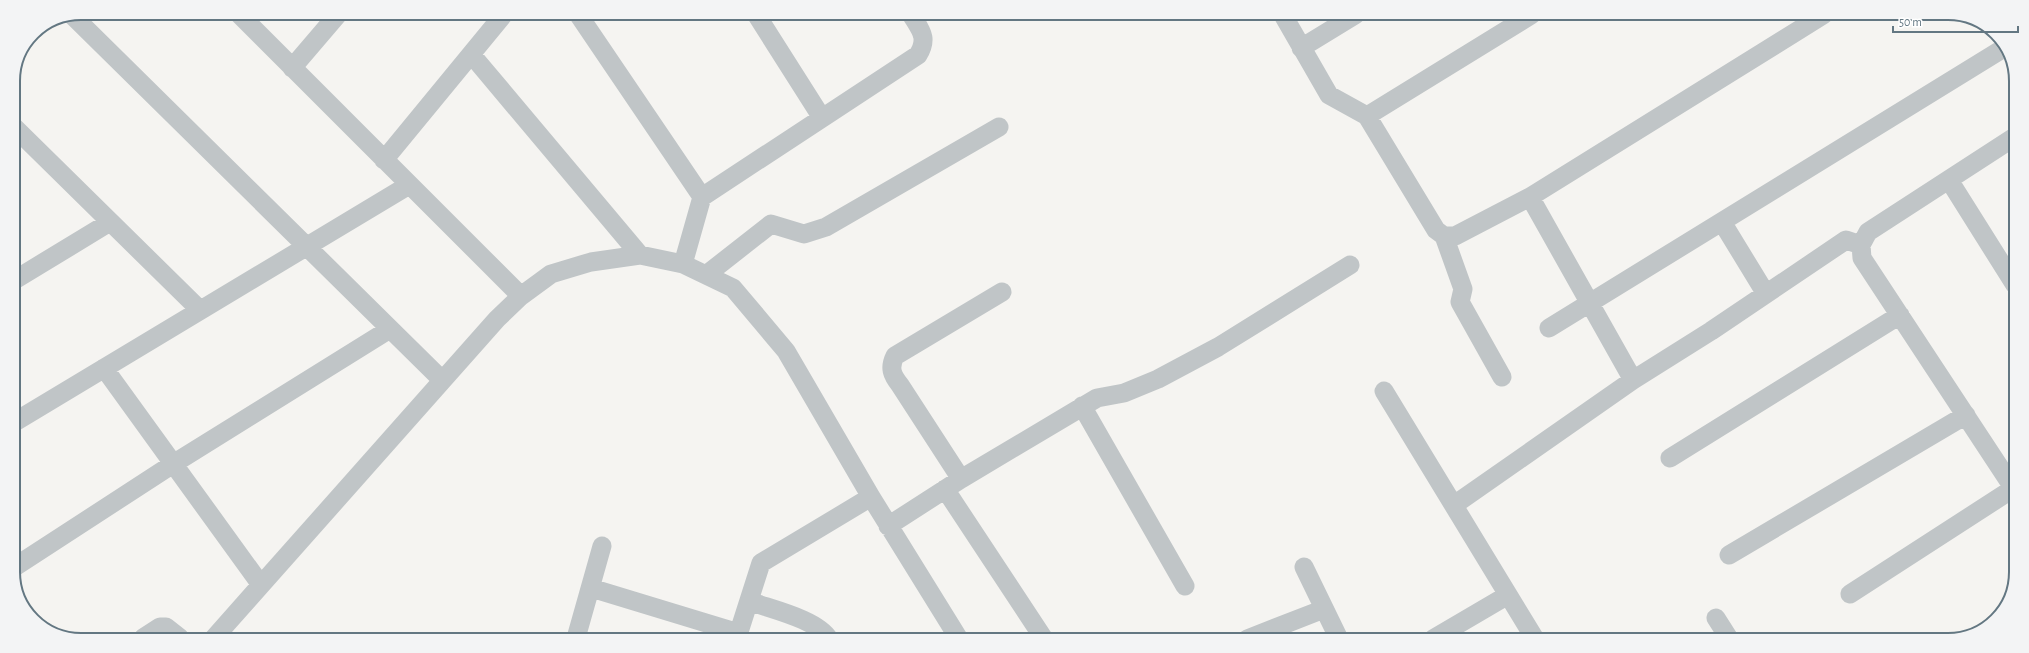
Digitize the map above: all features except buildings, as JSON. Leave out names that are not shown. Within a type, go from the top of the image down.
[{"type":"street","points":[[77,20],[442,380]]},
{"type":"street","points":[[245,20],[521,296]]},
{"type":"street","points":[[292,68],[333,20]]},
{"type":"street","points":[[384,160],[499,20]]},
{"type":"street","points":[[582,20],[702,197]]},
{"type":"street","points":[[760,20],[822,118]]},
{"type":"street","points":[[683,264],[702,197],[918,55],[924,45],[923,35],[914,20]]},
{"type":"street","points":[[1286,20],[1329,95],[1367,116],[1436,230],[1444,236],[1463,289],[1460,302],[1502,377]]},
{"type":"street","points":[[1301,48],[1347,20]]},
{"type":"street","points":[[1367,116],[1524,20]]},
{"type":"street","points":[[1444,236],[1456,236],[1530,197],[1815,20]]},
{"type":"street","points":[[1549,328],[2000,50]]},
{"type":"street","points":[[471,54],[640,255]]},
{"type":"street","points":[[706,275],[771,224],[804,234],[826,227],[999,127]]},
{"type":"street","points":[[20,136],[200,310]]},
{"type":"street","points":[[2009,145],[1949,180],[1868,232],[1861,245],[1862,258],[2009,480]]},
{"type":"street","points":[[1949,180],[2009,275]]},
{"type":"street","points":[[20,419],[409,185]]},
{"type":"street","points":[[1530,197],[1633,380]]},
{"type":"street","points":[[20,278],[110,222]]},
{"type":"street","points":[[1722,222],[1766,294]]},
{"type":"street","points":[[1454,505],[1633,380],[1846,240],[1861,245]]},
{"type":"street","points":[[218,633],[442,380],[497,319],[521,296],[551,274],[591,262],[640,255],[683,264],[733,288],[786,351],[870,497],[955,633]]},
{"type":"street","points":[[888,526],[953,484],[1096,398],[1124,393],[1158,379],[1218,347],[1350,265]]},
{"type":"street","points":[[1002,292],[895,356],[891,364],[892,376],[900,385],[953,484],[1040,633]]},
{"type":"street","points":[[1670,458],[1900,315]]},
{"type":"street","points":[[20,563],[173,464],[390,329]]},
{"type":"street","points":[[104,368],[261,585]]},
{"type":"street","points":[[1384,391],[1530,633]]},
{"type":"street","points":[[1082,406],[1185,586]]},
{"type":"street","points":[[1729,555],[1966,415]]},
{"type":"street","points":[[1850,594],[2009,491]]},
{"type":"street","points":[[739,633],[761,563],[870,497]]},
{"type":"street","points":[[578,633],[602,546]]},
{"type":"street","points":[[1304,567],[1336,633]]},
{"type":"street","points":[[591,588],[729,633]]},
{"type":"street","points":[[1443,633],[1508,595]]},
{"type":"street","points":[[749,601],[805,621],[825,633]]},
{"type":"street","points":[[1262,633],[1324,609]]},
{"type":"street","points":[[1716,618],[1726,633]]},
{"type":"street","points":[[151,633],[160,627],[166,627],[174,633]]}]
